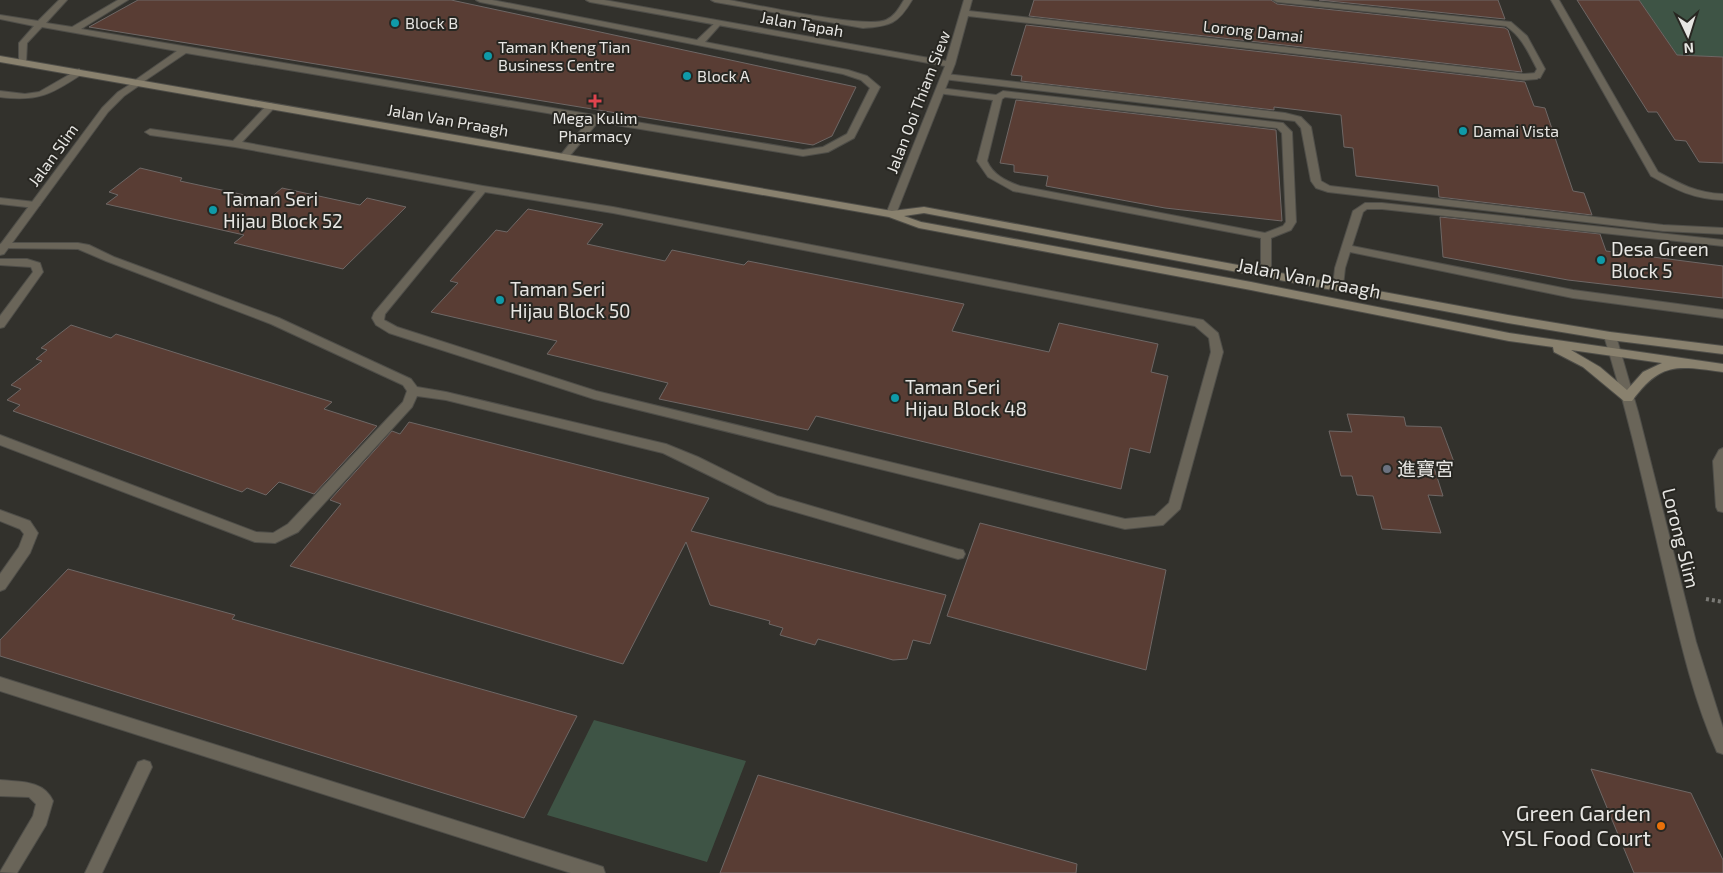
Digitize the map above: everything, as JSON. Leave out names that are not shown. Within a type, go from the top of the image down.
[{"type":"main road","name":"Jalan Van Praagh","points":[[0,58],[891,214],[919,226],[1241,284],[1536,341],[1723,368]]},
{"type":"main road","name":"Jalan Van Praagh","points":[[891,214],[924,210],[1508,319],[1610,336],[1723,350]]},
{"type":"main road","points":[[1536,341],[1583,361],[1597,370],[1628,398],[1649,372],[1661,367],[1686,363]]},
{"type":"street","points":[[22,62],[23,42],[63,0]]},
{"type":"street","points":[[73,30],[124,0]]},
{"type":"street","points":[[0,17],[184,50],[803,152],[825,150],[851,136],[874,87],[864,78],[845,72],[480,0]]},
{"type":"street","name":"Jalan Tapah","points":[[590,0],[951,64]]},
{"type":"street","points":[[715,0],[863,26],[884,24],[899,17],[908,0]]},
{"type":"street","name":"Jalan Ooi Thiam Siew","points":[[891,214],[951,64],[968,0]]},
{"type":"street","points":[[1277,0],[1319,2]]},
{"type":"street","points":[[1555,0],[1654,174],[1672,184],[1702,196],[1723,197]]},
{"type":"street","name":"Lorong Damai","points":[[966,13],[1524,77],[1537,76],[1541,69],[1524,36],[1508,24],[1319,2]]},
{"type":"street","points":[[698,44],[717,24]]},
{"type":"street","name":"Jalan Slim","points":[[2,249],[105,110],[122,94],[184,50]]},
{"type":"street","points":[[0,94],[23,98],[35,97],[79,72]]},
{"type":"street","points":[[946,77],[1298,119],[1306,127],[1316,181],[1320,186],[1328,189],[1663,228],[1723,231]]},
{"type":"street","points":[[940,91],[998,98]]},
{"type":"street","points":[[1003,94],[1012,94],[1280,125],[1287,132],[1292,216],[1287,228],[1266,236],[1017,189],[1004,184],[985,169],[982,161],[998,98],[1003,94]]},
{"type":"street","points":[[235,144],[271,106]]},
{"type":"street","points":[[564,157],[595,119]]},
{"type":"street","points":[[150,132],[235,144],[483,189],[613,210],[1199,323],[1214,336],[1217,352],[1175,505],[1158,521],[1125,524],[594,395],[402,333],[384,325],[378,318],[380,313],[483,189]]},
{"type":"street","points":[[0,201],[35,205]]},
{"type":"street","points":[[1338,286],[1340,268],[1358,212],[1365,206],[1382,206],[1723,244]]},
{"type":"street","points":[[1266,236],[1266,273]]},
{"type":"street","points":[[2,249],[85,247],[110,259],[275,321],[407,382],[413,391],[446,396],[666,448],[772,500],[958,554]]},
{"type":"street","points":[[1347,248],[1573,294],[1723,314]]},
{"type":"street","points":[[0,262],[26,262],[36,265],[38,272],[0,324]]},
{"type":"street","name":"Lorong Slim","points":[[1610,336],[1628,398],[1675,593],[1717,720],[1723,747]]},
{"type":"street","points":[[0,440],[255,537],[275,538],[293,528],[408,404],[413,391]]},
{"type":"street","points":[[1723,453],[1719,461],[1723,507]]},
{"type":"street","points":[[0,515],[25,525],[31,533],[25,549],[0,585]]},
{"type":"street","points":[[0,684],[598,873]]},
{"type":"street","points":[[93,873],[144,767]]},
{"type":"street","points":[[0,788],[32,790],[45,801],[40,819],[8,873]]},
{"type":"green space","points":[[1639,0],[1723,0],[1723,57],[1677,55]]},
{"type":"green space","points":[[594,720],[746,761],[707,862],[547,815]]},
{"type":"building","name":"Taman Kheng Tian Business Centre","points":[[138,0],[451,0],[856,87],[832,136],[813,145],[89,27]]},
{"type":"building","points":[[1034,0],[1271,0],[1277,4],[1505,28],[1508,30],[1522,72],[1029,16]]},
{"type":"building","points":[[1319,0],[1498,0],[1505,19]]},
{"type":"building","points":[[1577,0],[1639,0],[1677,55],[1723,57],[1723,163],[1699,162],[1686,141],[1675,140],[1657,112],[1648,112]]},
{"type":"building","points":[[1026,25],[1525,82],[1534,106],[1545,108],[1573,191],[1584,193],[1592,215],[1439,197],[1438,186],[1356,176],[1353,148],[1344,147],[1341,115],[1274,107],[1274,110],[1021,81],[1022,76],[1011,75]]},
{"type":"building","points":[[1016,100],[1276,130],[1282,221],[1165,208],[1046,186],[1048,176],[1014,172],[1014,165],[1000,163]]},
{"type":"building","name":"Taman Seri Hijau Block 52","points":[[140,168],[182,178],[180,181],[268,200],[282,188],[360,205],[367,198],[406,207],[343,269],[234,243],[244,235],[106,204],[118,195],[109,192]]},
{"type":"building","points":[[528,209],[603,224],[587,244],[665,261],[672,250],[744,265],[748,261],[964,304],[952,331],[1049,352],[1059,323],[1158,344],[1151,372],[1168,376],[1150,453],[1130,448],[1121,489],[816,416],[808,430],[659,399],[668,383],[547,354],[557,341],[431,312],[458,283],[450,281],[496,230],[507,232]]},
{"type":"building","name":"Desa Green Block 5","points":[[1440,217],[1600,234],[1606,251],[1723,266],[1723,298],[1568,280],[1443,257]]},
{"type":"building","points":[[71,325],[111,338],[116,334],[332,402],[324,409],[377,426],[314,494],[279,482],[266,495],[247,488],[242,492],[13,411],[20,405],[7,400],[21,389],[11,385],[42,361],[36,359],[47,350],[41,348]]},
{"type":"building","name":"進寶宮","points":[[1347,414],[1404,417],[1406,426],[1441,427],[1454,462],[1432,461],[1443,496],[1428,495],[1441,533],[1382,529],[1373,496],[1357,495],[1352,476],[1341,476],[1329,431],[1352,432]]},
{"type":"building","points":[[409,422],[709,498],[691,531],[946,595],[930,644],[913,640],[907,659],[893,660],[818,639],[815,645],[780,635],[783,628],[769,624],[770,621],[710,605],[686,542],[623,664],[290,566],[341,504],[330,500],[392,431],[400,434]]},
{"type":"building","points":[[980,523],[1166,570],[1146,670],[947,616]]},
{"type":"building","points":[[68,569],[235,615],[232,619],[577,716],[524,818],[0,656],[0,640]]},
{"type":"building","name":"Green Garden YSL Food Court","points":[[1591,769],[1691,793],[1723,860],[1723,873],[1634,873]]},
{"type":"building","points":[[758,775],[1077,864],[1076,873],[720,873]]},
{"type":"place","name":"Block B","points":[[395,23]]},
{"type":"place","name":"Taman Kheng Tian Business Centre","points":[[488,56]]},
{"type":"place","name":"Block A","points":[[687,76]]},
{"type":"place","name":"Mega Kulim Pharmacy","points":[[595,101]]},
{"type":"place","name":"Damai Vista","points":[[1463,131]]},
{"type":"place","name":"Taman Seri Hijau Block 52","points":[[213,210]]},
{"type":"place","name":"Desa Green Block 5","points":[[1601,260]]},
{"type":"place","name":"Taman Seri Hijau Block 50","points":[[500,300]]},
{"type":"place","name":"Taman Seri Hijau Block 48","points":[[895,398]]},
{"type":"place","name":"進寶宮","points":[[1387,469]]},
{"type":"place","name":"Green Garden YSL Food Court","points":[[1661,826]]}]
